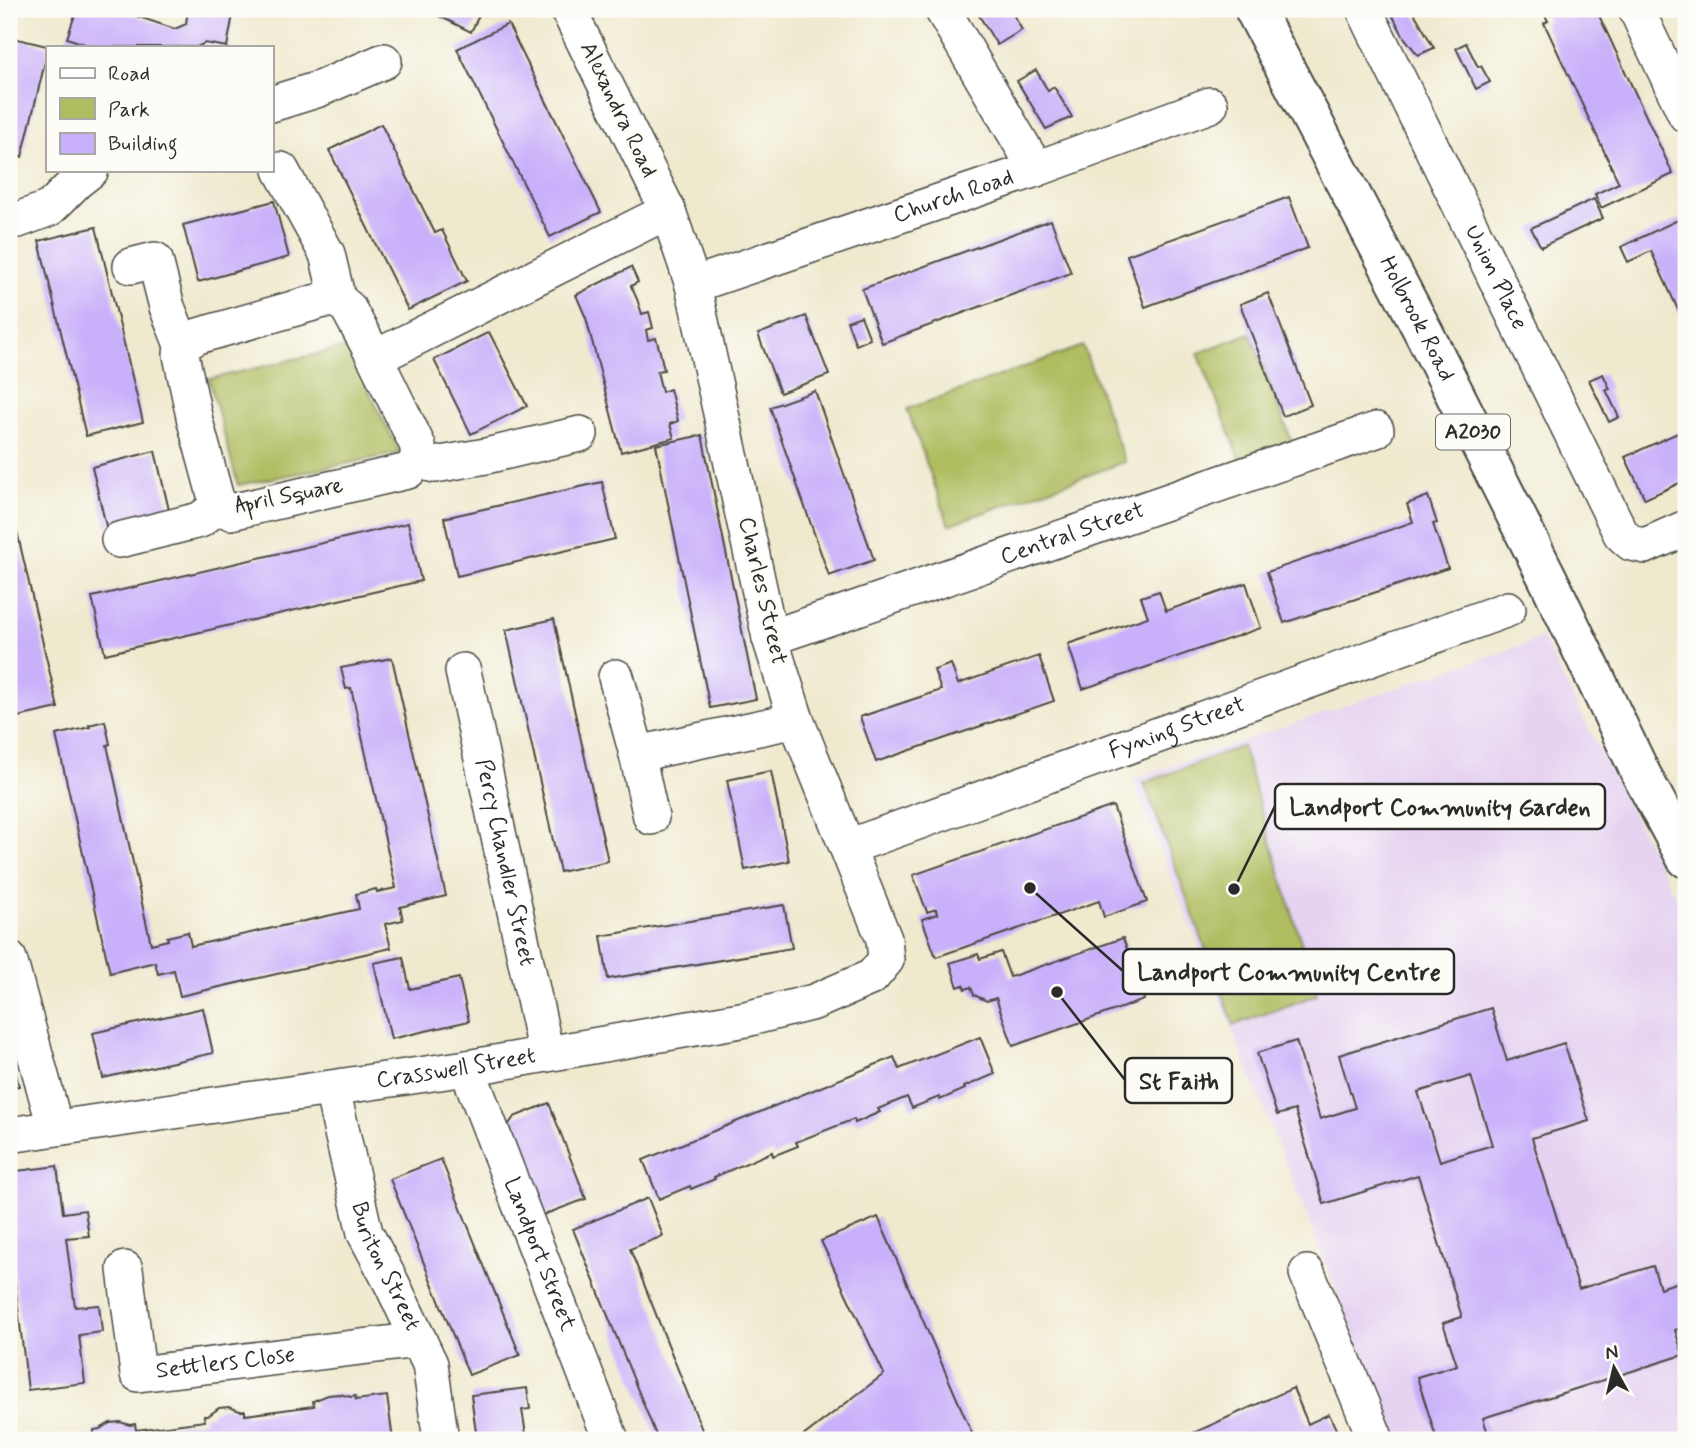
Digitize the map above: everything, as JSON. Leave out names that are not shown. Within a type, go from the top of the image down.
[{"type":"main road","name":"Holbrook Road","points":[[1254,9],[1424,333],[1549,581],[1641,774],[1686,858]]},
{"type":"street","name":"Alexandra Road","points":[[568,9],[668,211]]},
{"type":"street","points":[[942,9],[1036,169]]},
{"type":"street","name":"Union Place","points":[[1364,9],[1621,534],[1631,543],[1645,547],[1686,528]]},
{"type":"street","points":[[1636,9],[1686,115]]},
{"type":"street","points":[[273,103],[319,89],[384,61]]},
{"type":"street","name":"Church Road","points":[[694,285],[1036,169],[1210,105]]},
{"type":"street","points":[[281,170],[327,254],[338,300],[348,308],[418,446],[418,461],[435,465],[580,434]]},
{"type":"street","points":[[9,221],[50,208],[89,172]]},
{"type":"street","name":"Charles Street","points":[[668,211],[694,285],[770,638],[796,720],[884,939],[886,960]]},
{"type":"street","points":[[375,358],[668,211]]},
{"type":"street","name":"April Square","points":[[131,266],[155,260],[167,307],[183,345],[181,355],[195,421],[218,506],[231,512],[408,471],[418,461]]},
{"type":"street","points":[[183,345],[198,336],[324,300],[338,300]]},
{"type":"street","name":"Central Street","points":[[770,638],[1376,430]]},
{"type":"street","points":[[119,540],[200,520],[218,506]]},
{"type":"street","name":"Fyning Street","points":[[848,847],[1508,609]]},
{"type":"street","name":"Percy Chandler Street","points":[[463,671],[546,1054]]},
{"type":"street","points":[[617,677],[651,817]]},
{"type":"street","points":[[637,754],[796,720]]},
{"type":"street","points":[[9,959],[55,1128]]},
{"type":"street","name":"Crasswell Street","points":[[9,1135],[467,1068],[746,1019],[814,1002],[872,978],[886,960]]},
{"type":"street","name":"Landport Street","points":[[467,1068],[611,1440]]},
{"type":"street","name":"Buriton Street","points":[[332,1089],[365,1233],[430,1364],[441,1440]]},
{"type":"street","name":"Settlers Close","points":[[125,1269],[138,1374],[419,1340]]},
{"type":"street","points":[[1307,1273],[1376,1440]]},
{"type":"shaded area","points":[[1542,638],[1686,917],[1686,1440],[1399,1440],[1371,1377],[1132,779]]},
{"type":"green space","points":[[1250,333],[1293,444],[1242,464],[1198,353]]},
{"type":"green space","points":[[1083,346],[1125,462],[949,525],[907,409]]},
{"type":"green space","points":[[347,347],[400,453],[238,485],[209,379]]},
{"type":"green space","points":[[1242,746],[1317,995],[1234,1025],[1144,783]]},
{"type":"building","points":[[77,9],[115,9],[175,29],[186,24],[188,9],[234,9],[227,46],[205,43],[199,46],[90,46],[67,38]]},
{"type":"building","points":[[425,9],[482,9],[471,32]]},
{"type":"building","points":[[982,9],[1010,9],[1022,30],[997,45],[977,12]]},
{"type":"building","points":[[1389,9],[1412,9],[1434,48],[1418,55],[1404,37]]},
{"type":"building","points":[[1542,9],[1596,9],[1673,174],[1601,208],[1595,194],[1619,183],[1544,23],[1548,21]]},
{"type":"building","points":[[508,24],[601,212],[550,237],[457,49]]},
{"type":"building","points":[[9,37],[47,46],[22,157],[9,154]]},
{"type":"building","points":[[1466,43],[1478,67],[1481,66],[1490,82],[1476,89],[1456,48]]},
{"type":"building","points":[[1036,70],[1048,91],[1054,87],[1072,117],[1046,129],[1017,81]]},
{"type":"building","points":[[381,124],[435,233],[442,230],[467,281],[408,310],[329,150]]},
{"type":"building","points":[[1289,197],[1308,248],[1145,307],[1127,255]]},
{"type":"building","points":[[1594,199],[1603,218],[1541,247],[1531,228]]},
{"type":"building","points":[[274,201],[289,257],[198,282],[183,225]]},
{"type":"building","points":[[1686,216],[1686,327],[1651,251],[1628,262],[1621,247]]},
{"type":"building","points":[[1051,220],[1071,273],[882,343],[862,289]]},
{"type":"building","points":[[96,227],[143,422],[86,436],[39,241]]},
{"type":"building","points":[[631,267],[638,282],[631,286],[642,314],[649,312],[653,328],[646,330],[648,340],[656,338],[660,352],[664,370],[657,371],[662,392],[670,389],[678,421],[670,424],[674,438],[621,452],[586,318],[576,295]]},
{"type":"building","points":[[1268,293],[1311,405],[1283,416],[1240,304]]},
{"type":"building","points":[[806,316],[829,375],[780,393],[758,334]]},
{"type":"building","points":[[861,316],[870,339],[856,345],[847,321]]},
{"type":"building","points":[[489,332],[527,406],[471,434],[434,360]]},
{"type":"building","points":[[1603,374],[1610,389],[1606,390],[1619,417],[1609,422],[1589,380]]},
{"type":"building","points":[[815,391],[874,560],[829,576],[770,407]]},
{"type":"building","points":[[1686,429],[1686,480],[1645,499],[1625,457]]},
{"type":"building","points":[[702,435],[756,699],[710,708],[656,445]]},
{"type":"building","points":[[155,451],[169,510],[106,526],[92,467]]},
{"type":"building","points":[[602,482],[615,539],[457,576],[444,518]]},
{"type":"building","points":[[1428,496],[1437,523],[1433,524],[1448,568],[1284,623],[1267,572],[1413,522],[1407,504]]},
{"type":"building","points":[[9,497],[58,708],[9,719]]},
{"type":"building","points":[[408,523],[421,581],[105,654],[92,597]]},
{"type":"building","points":[[1246,583],[1261,628],[1083,689],[1068,644],[1148,617],[1141,597],[1159,591],[1166,611]]},
{"type":"building","points":[[554,619],[608,861],[560,872],[506,630]]},
{"type":"building","points":[[1039,656],[1054,701],[876,762],[860,717],[941,690],[934,670],[951,664],[958,684]]},
{"type":"building","points":[[392,658],[446,896],[400,907],[403,920],[385,924],[391,948],[180,996],[174,970],[158,974],[155,962],[110,973],[56,735],[105,721],[110,744],[107,745],[151,944],[188,932],[191,946],[359,909],[356,894],[396,888],[351,688],[346,689],[341,668]]},
{"type":"building","points":[[771,771],[789,861],[745,870],[727,780]]},
{"type":"building","points":[[1113,806],[1147,902],[1104,917],[1099,901],[936,957],[922,919],[937,914],[936,909],[927,912],[913,875]]},
{"type":"building","points":[[784,905],[792,948],[608,979],[601,936]]},
{"type":"building","points":[[1123,938],[1144,1000],[1013,1046],[996,998],[987,1001],[974,995],[971,987],[958,987],[950,963],[978,954],[980,959],[1001,952],[1010,977]]},
{"type":"building","points":[[403,957],[410,989],[459,978],[469,1021],[391,1039],[374,963]]},
{"type":"building","points":[[203,1008],[213,1053],[103,1078],[93,1033]]},
{"type":"building","points":[[1491,1008],[1507,1061],[1564,1043],[1589,1121],[1532,1138],[1579,1289],[1653,1266],[1660,1288],[1679,1282],[1686,1307],[1686,1326],[1675,1330],[1683,1355],[1483,1418],[1490,1440],[1437,1440],[1417,1377],[1457,1365],[1443,1323],[1462,1317],[1418,1175],[1324,1204],[1295,1110],[1277,1115],[1257,1053],[1296,1041],[1320,1119],[1355,1108],[1339,1055]],"holes":[[[1471,1076],[1492,1145],[1440,1161],[1418,1092]]]},
{"type":"building","points":[[980,1037],[995,1074],[940,1100],[939,1097],[912,1108],[907,1097],[878,1109],[880,1112],[855,1123],[854,1119],[796,1142],[798,1146],[773,1156],[772,1152],[691,1189],[690,1186],[659,1199],[643,1160],[894,1057],[899,1069]]},
{"type":"building","points":[[9,1049],[19,1086],[9,1088]]},
{"type":"building","points":[[549,1103],[586,1199],[543,1215],[507,1127],[514,1117]]},
{"type":"building","points":[[441,1159],[520,1355],[469,1375],[390,1179]]},
{"type":"building","points":[[57,1166],[63,1213],[85,1210],[89,1236],[66,1238],[75,1307],[99,1305],[102,1332],[79,1335],[85,1383],[28,1390],[9,1234],[9,1172]]},
{"type":"building","points":[[648,1198],[663,1236],[630,1249],[706,1440],[658,1440],[573,1229]]},
{"type":"building","points":[[878,1217],[975,1440],[798,1440],[884,1374],[821,1241]]},
{"type":"building","points":[[527,1388],[530,1409],[522,1410],[527,1440],[477,1440],[471,1395]]},
{"type":"building","points":[[1293,1388],[1308,1424],[1329,1414],[1341,1440],[1178,1440]]},
{"type":"building","points":[[339,1394],[355,1396],[356,1400],[387,1396],[393,1440],[70,1440],[94,1435],[94,1430],[110,1423],[135,1424],[136,1430],[205,1421],[204,1416],[219,1408],[229,1407],[245,1411],[245,1415],[314,1406],[313,1401]]},
{"type":"place","name":"Landport Community Centre","points":[[1030,888]]},
{"type":"place","name":"Landport Community Garden","points":[[1234,889]]},
{"type":"place","name":"St Faith","points":[[1057,992]]}]
